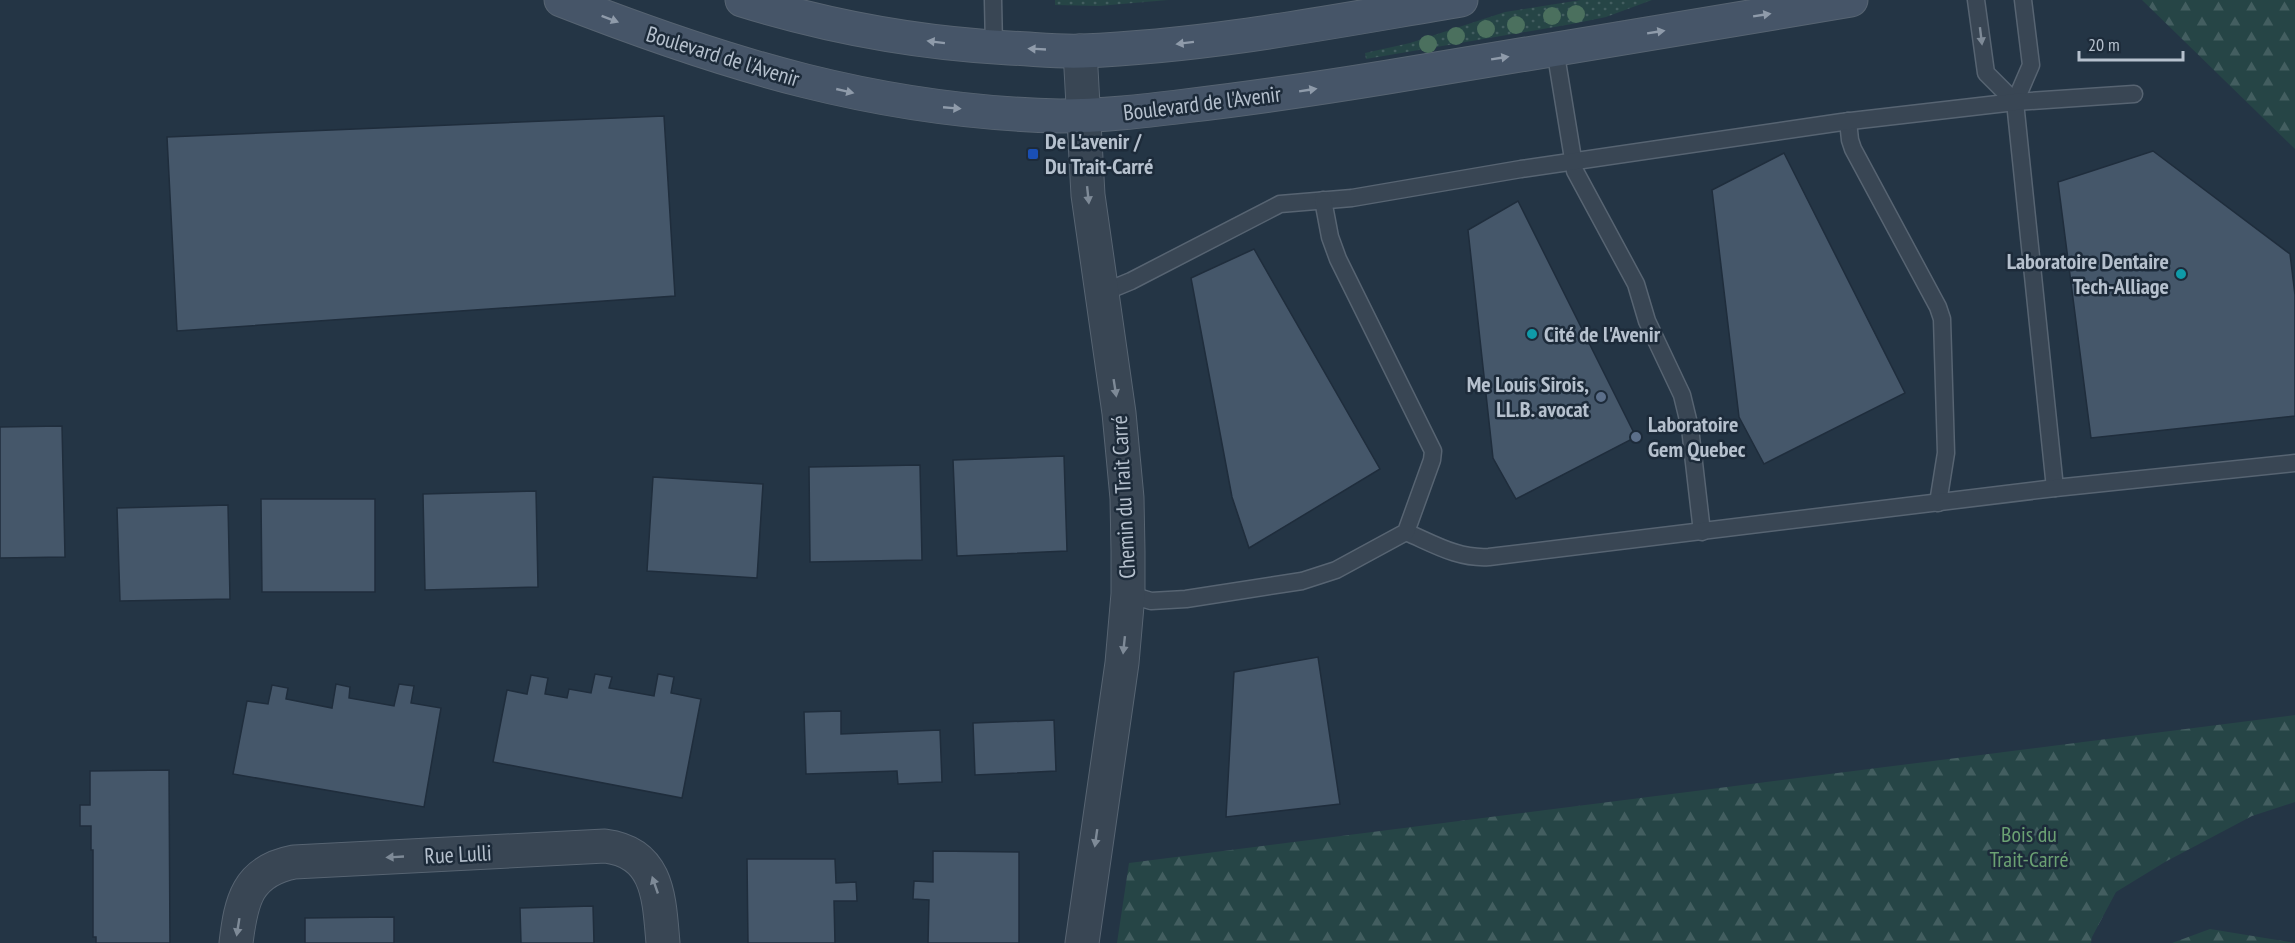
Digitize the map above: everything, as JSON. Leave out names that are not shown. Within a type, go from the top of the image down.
[{"type":"street","name":"Boulevard de l'Avenir","points":[[561,0],[650,34],[755,68],[858,94],[951,108],[1083,116],[1236,100],[1851,0]]},
{"type":"street","points":[[742,0],[783,13],[867,32],[911,39],[994,47],[1080,51],[1243,36],[1461,0]]},
{"type":"street","name":"Chemin du Trait Carré","points":[[1080,51],[1088,195],[1124,456],[1128,594],[1122,663],[1082,943]]},
{"type":"street","name":"Rue Lulli","points":[[236,943],[243,902],[249,890],[264,872],[279,865],[294,862],[604,846],[620,848],[632,855],[643,863],[650,873],[659,900],[663,943]]},
{"type":"lane","points":[[993,0],[994,47]]},
{"type":"lane","points":[[1976,0],[1986,73],[2015,102]]},
{"type":"lane","points":[[2023,0],[2031,65],[2015,102],[2055,488]]},
{"type":"lane","points":[[1555,49],[1575,171],[1636,284],[1647,321],[1682,395],[1690,428],[1702,532]]},
{"type":"lane","points":[[1101,293],[1119,287],[1280,204],[1352,198],[1572,161],[1848,121],[2015,102],[2134,94]]},
{"type":"lane","points":[[1848,121],[1853,149],[1938,308],[1942,320],[1946,453],[1938,503]]},
{"type":"lane","points":[[1128,594],[1151,601],[1186,599],[1302,581],[1336,570],[1406,532],[1432,460],[1433,450],[1338,259],[1330,237],[1323,200]]},
{"type":"lane","points":[[1406,532],[1461,556],[1472,558],[2055,488],[2295,463]]},
{"type":"green space","points":[[1055,0],[1168,0],[1099,6],[1055,5]]},
{"type":"green space","points":[[1581,0],[1652,0],[1606,17],[1366,59],[1365,53],[1410,43],[1505,12]]},
{"type":"green space","points":[[2142,0],[2295,0],[2295,149]]},
{"type":"green space","name":"Bois du Trait-Carré","points":[[2295,715],[2295,802],[2252,816],[2165,862],[2116,892],[2091,943],[1117,943],[1129,863]]},
{"type":"green space","points":[[2210,929],[2295,943],[2172,943]]},
{"type":"building","points":[[664,116],[675,296],[177,331],[167,137]]},
{"type":"building","name":"Laboratoire Dentaire Tech-Alliage","points":[[2153,151],[2290,254],[2295,295],[2295,416],[2091,438],[2058,182]]},
{"type":"building","points":[[1784,153],[1905,393],[1764,464],[1739,417],[1712,190]]},
{"type":"building","name":"Cité de l'Avenir","points":[[1518,201],[1636,437],[1516,499],[1493,458],[1468,230]]},
{"type":"building","points":[[1254,249],[1380,469],[1249,548],[1232,497],[1191,278]]},
{"type":"building","points":[[62,426],[65,557],[0,558],[0,427]]},
{"type":"building","points":[[1064,456],[1067,551],[957,556],[953,460]]},
{"type":"building","points":[[920,465],[922,560],[810,562],[809,467]]},
{"type":"building","points":[[653,477],[763,484],[757,578],[647,571]]},
{"type":"building","points":[[536,491],[538,587],[425,590],[423,494]]},
{"type":"building","points":[[261,499],[375,499],[375,592],[262,592]]},
{"type":"building","points":[[228,505],[230,599],[120,601],[117,508]]},
{"type":"building","points":[[1318,657],[1340,804],[1226,817],[1234,672]]},
{"type":"building","points":[[595,674],[612,677],[609,688],[654,696],[658,674],[674,677],[671,693],[701,699],[682,798],[493,762],[507,690],[527,694],[531,675],[548,678],[545,694],[567,698],[569,689],[591,693]]},
{"type":"building","points":[[336,684],[350,687],[349,698],[394,706],[399,684],[414,686],[411,703],[441,708],[424,807],[233,774],[247,701],[268,704],[272,685],[288,688],[286,699],[332,708]]},
{"type":"building","points":[[841,711],[841,734],[940,730],[942,782],[898,784],[897,771],[806,774],[804,712]]},
{"type":"building","points":[[1054,720],[1056,771],[975,775],[973,723]]},
{"type":"building","points":[[169,770],[170,943],[96,943],[96,937],[93,937],[91,826],[80,826],[80,805],[90,805],[90,771]]},
{"type":"building","points":[[933,851],[1019,852],[1019,943],[928,943],[929,900],[913,899],[914,881],[933,882]]},
{"type":"building","points":[[747,859],[835,859],[836,883],[856,882],[857,901],[834,901],[835,943],[748,943]]},
{"type":"building","points":[[593,906],[594,943],[521,943],[520,908]]},
{"type":"building","points":[[394,917],[394,943],[305,943],[305,918]]},
{"type":"place","name":"De L'avenir / Du Trait-Carré","points":[[1033,154]]},
{"type":"place","name":"Laboratoire Dentaire Tech-Alliage","points":[[2181,274]]},
{"type":"place","name":"Cité de l'Avenir","points":[[1532,334]]},
{"type":"place","name":"Me Louis Sirois, LL.B. avocat","points":[[1601,397]]},
{"type":"place","name":"Laboratoire Gem Quebec","points":[[1636,437]]}]
